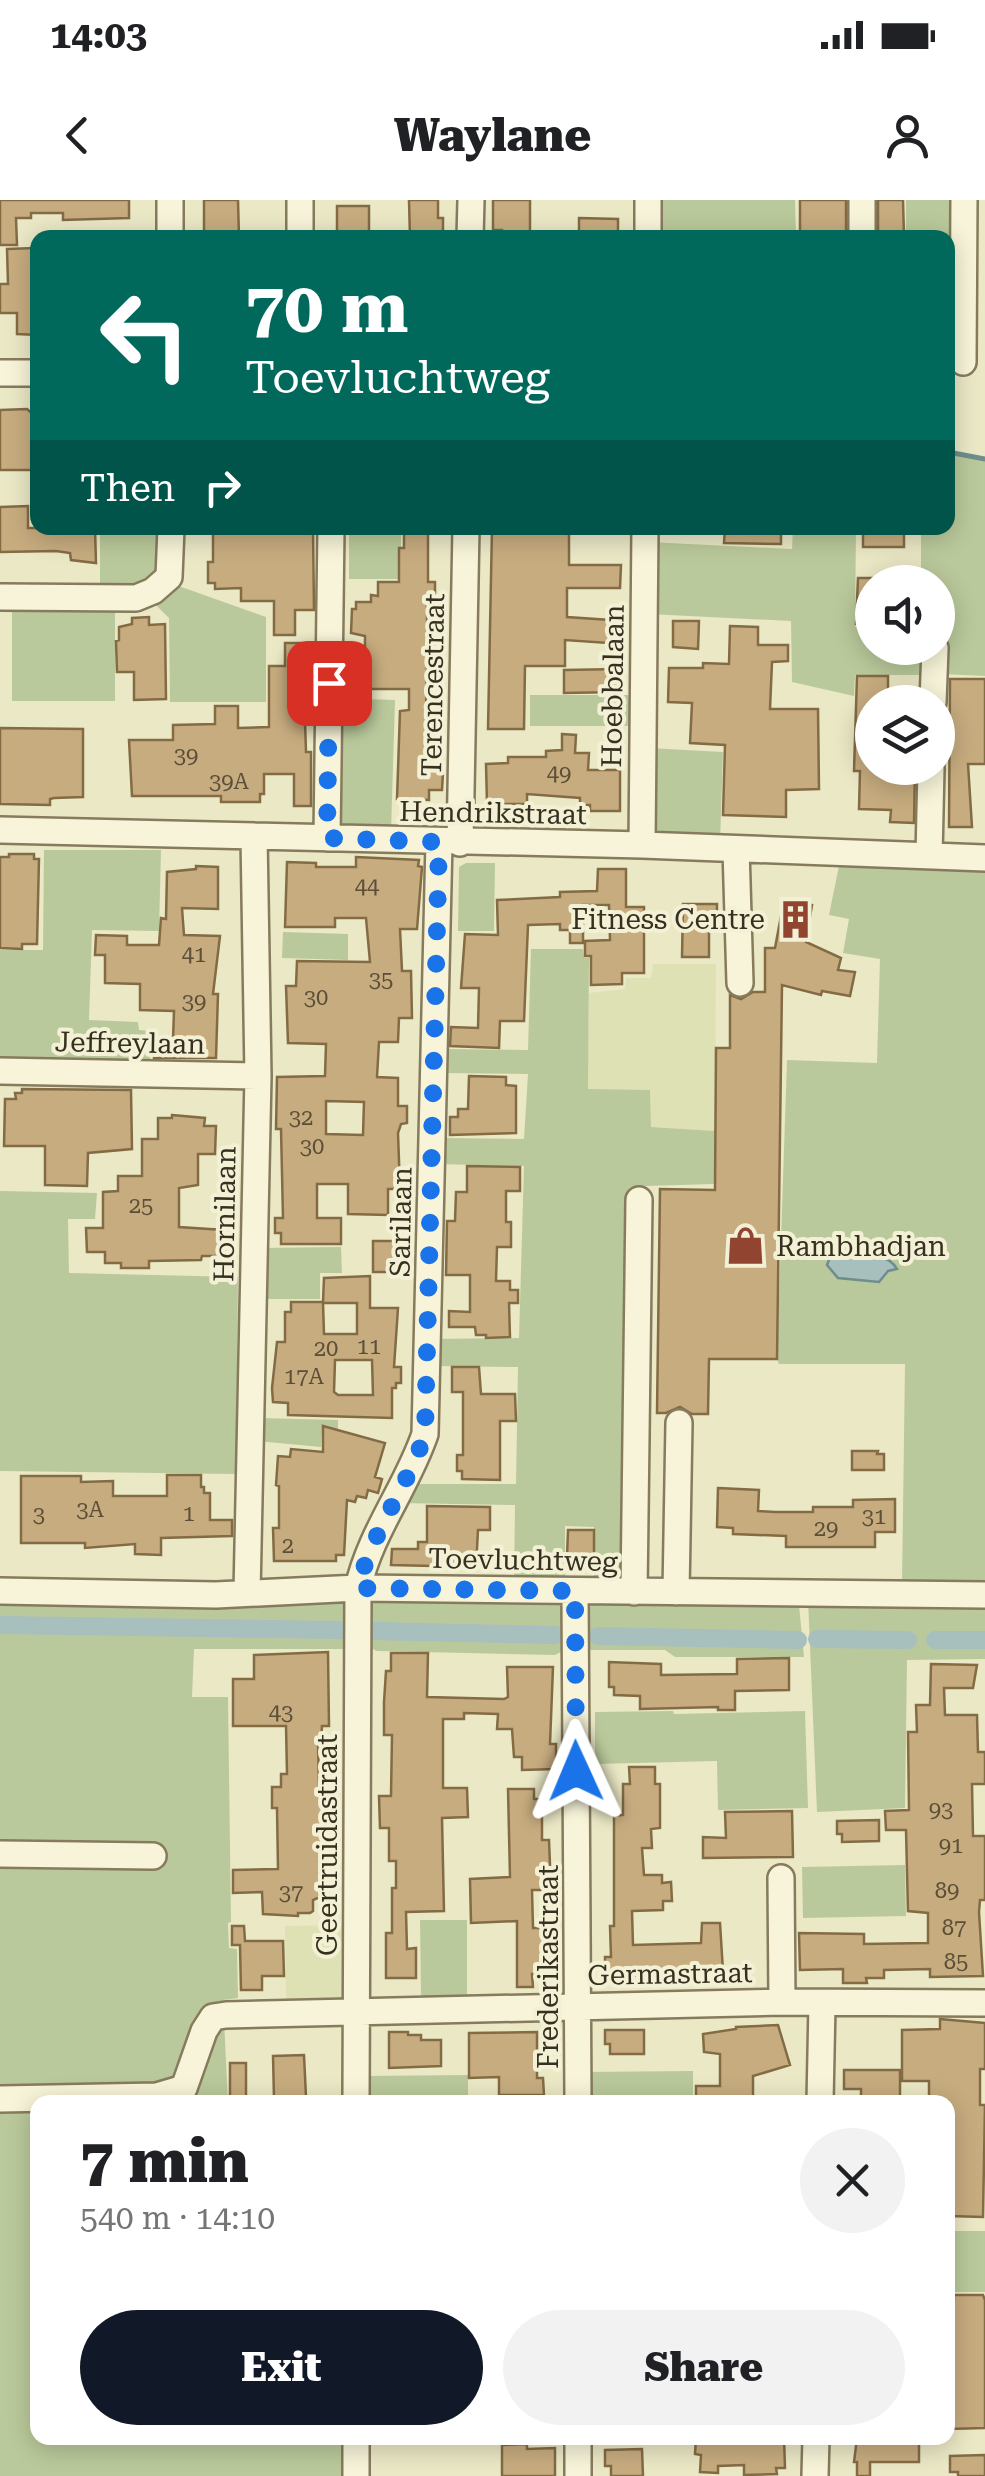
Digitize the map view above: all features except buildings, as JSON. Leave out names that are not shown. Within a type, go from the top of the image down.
[{"type":"street","points":[[170,200],[170,230]]},
{"type":"street","points":[[300,200],[300,230]]},
{"type":"street","points":[[470,230],[471,200]]},
{"type":"street","points":[[648,200],[648,230]]},
{"type":"street","points":[[862,200],[862,230]]},
{"type":"street","points":[[963,362],[964,200]]},
{"type":"street","points":[[0,373],[30,373]]},
{"type":"street","points":[[0,597],[145,596],[170,577],[171,535]]},
{"type":"street","points":[[327,838],[331,535]]},
{"type":"street","name":"Terencestraat","points":[[450,842],[466,535]]},
{"type":"street","name":"Hoebbalaan","points":[[642,846],[645,535]]},
{"type":"street","points":[[929,856],[931,785]]},
{"type":"street","name":"Hendrikstraat","points":[[0,830],[985,858]]},
{"type":"street","name":"Hornilaan","points":[[247,1592],[258,1076],[254,836]]},
{"type":"street","name":"Sarilaan","points":[[358,1588],[367,1555],[417,1458],[425,1434],[450,842]]},
{"type":"street","points":[[736,849],[740,983]]},
{"type":"street","name":"Jeffreylaan","points":[[0,1071],[258,1076]]},
{"type":"street","points":[[634,1592],[639,1200]]},
{"type":"street","points":[[676,1592],[679,1423]]},
{"type":"street","name":"Toevluchtweg","points":[[0,1591],[247,1592],[358,1588],[985,1595]]},
{"type":"street","name":"Geertruidastraat","points":[[356,2095],[358,1588]]},
{"type":"street","name":"Frederikastraat","points":[[575,1591],[578,2095]]},
{"type":"street","points":[[0,1854],[153,1856]]},
{"type":"street","points":[[782,1878],[782,2002]]},
{"type":"street","name":"Germastraat","points":[[160,2095],[184,2088],[212,2016],[782,2002],[985,2003]]},
{"type":"street","points":[[820,2095],[822,2004]]},
{"type":"street","name":"Germastraat","points":[[0,2099],[30,2098]]},
{"type":"street","points":[[356,2445],[356,2476]]},
{"type":"street","points":[[578,2445],[578,2476]]},
{"type":"street","points":[[815,2476],[816,2445]]},
{"type":"green space","points":[[656,200],[795,200],[796,230],[655,230]]},
{"type":"green space","points":[[906,200],[958,200],[956,279],[955,230],[906,230]]},
{"type":"green space","points":[[955,453],[985,459],[985,676],[940,674],[940,665],[955,665],[955,565],[921,565],[921,535],[955,535]]},
{"type":"green space","points":[[100,535],[166,535],[158,582],[100,592]]},
{"type":"green space","points":[[349,535],[401,535],[401,579],[349,579]]},
{"type":"green space","points":[[793,535],[856,535],[855,665],[929,665],[929,675],[855,675],[854,696],[792,682],[791,621],[649,614],[649,542],[792,549]]},
{"type":"green space","points":[[176,585],[266,617],[266,702],[170,702],[169,618],[154,603]]},
{"type":"green space","points":[[12,606],[115,606],[115,701],[12,701]]},
{"type":"green space","points":[[530,695],[633,695],[633,726],[530,726]]},
{"type":"green space","points":[[335,698],[395,700],[391,832],[341,831],[333,821]]},
{"type":"green space","points":[[648,748],[723,752],[720,843],[653,841]]},
{"type":"green space","points":[[44,850],[161,850],[159,931],[92,930],[89,1020],[138,1022],[139,1030],[151,1031],[150,1062],[0,1059],[0,950],[43,950]]},
{"type":"green space","points":[[840,861],[985,865],[985,1584],[902,1584],[905,1364],[779,1364],[777,1359],[787,1060],[877,1063],[880,959],[843,953],[849,919],[829,915]]},
{"type":"green space","points":[[466,863],[495,863],[494,931],[458,931],[459,867]]},
{"type":"green space","points":[[283,932],[348,934],[348,960],[282,958]]},
{"type":"green space","points":[[531,949],[583,949],[584,958],[589,958],[588,1089],[650,1090],[651,1127],[715,1131],[714,1184],[646,1186],[636,1583],[594,1583],[594,1527],[565,1526],[565,1582],[514,1582],[515,1505],[399,1503],[411,1484],[516,1484],[518,1367],[434,1366],[434,1339],[519,1338],[524,1166],[436,1164],[437,1138],[524,1139],[528,1074],[440,1073],[441,1049],[528,1050]]},
{"type":"green space","points":[[653,964],[716,964],[715,1131],[651,1127],[650,1091],[587,1090],[589,993],[625,989],[626,978],[651,978]]},
{"type":"green space","points":[[0,1191],[97,1193],[95,1219],[68,1219],[69,1273],[238,1277],[236,1474],[0,1471]]},
{"type":"green space","points":[[341,1247],[342,1273],[320,1273],[320,1299],[261,1299],[261,1248]]},
{"type":"green space","points":[[258,1418],[338,1420],[338,1429],[322,1428],[321,1447],[257,1441]]},
{"type":"green space","points":[[370,1597],[557,1600],[566,1612],[568,1648],[555,1655],[377,1651],[370,1648]]},
{"type":"green space","points":[[0,1598],[347,1598],[351,1649],[194,1649],[192,1697],[228,1697],[228,1923],[229,1948],[237,1949],[238,1998],[223,2000],[228,2095],[30,2095],[30,2445],[347,2445],[348,2476],[0,2476]]},
{"type":"green space","points":[[599,1599],[799,1605],[804,1657],[675,1657],[665,1650],[584,1650],[586,1615]]},
{"type":"green space","points":[[808,1599],[985,1601],[985,1659],[907,1660],[905,1808],[817,1812]]},
{"type":"green space","points":[[805,1711],[808,1808],[718,1810],[717,1761],[595,1764],[595,1712]]},
{"type":"green space","points":[[905,1865],[906,1916],[803,1918],[802,1867]]},
{"type":"green space","points":[[420,1920],[467,1920],[467,1996],[421,1996]]},
{"type":"green space","points":[[344,1925],[345,1998],[286,1999],[285,1926]]},
{"type":"green space","points":[[693,2071],[693,2095],[583,2095],[583,2072]]},
{"type":"green space","points":[[468,2075],[468,2095],[362,2095],[362,2076]]},
{"type":"green space","points":[[955,2231],[985,2231],[985,2292],[955,2292]]},
{"type":"water","points":[[837,1252],[879,1256],[897,1269],[888,1271],[879,1282],[838,1278],[827,1265]]},
{"type":"waterway","points":[[955,453],[985,459]]},
{"type":"waterway","points":[[0,1625],[340,1630]]},
{"type":"waterway","points":[[373,1631],[555,1635]]},
{"type":"waterway","points":[[598,1636],[798,1640]]},
{"type":"waterway","points":[[817,1639],[908,1640]]},
{"type":"waterway","points":[[935,1640],[985,1640]]},
{"type":"place","name":"Fitness Centre","points":[[795,919]]},
{"type":"place","name":"Rambhadjan","points":[[746,1246]]},
{"type":"route","points":[[329,683],[327,838],[439,842],[425,1434],[417,1458],[367,1555],[358,1588],[575,1591],[576,1771]]}]
